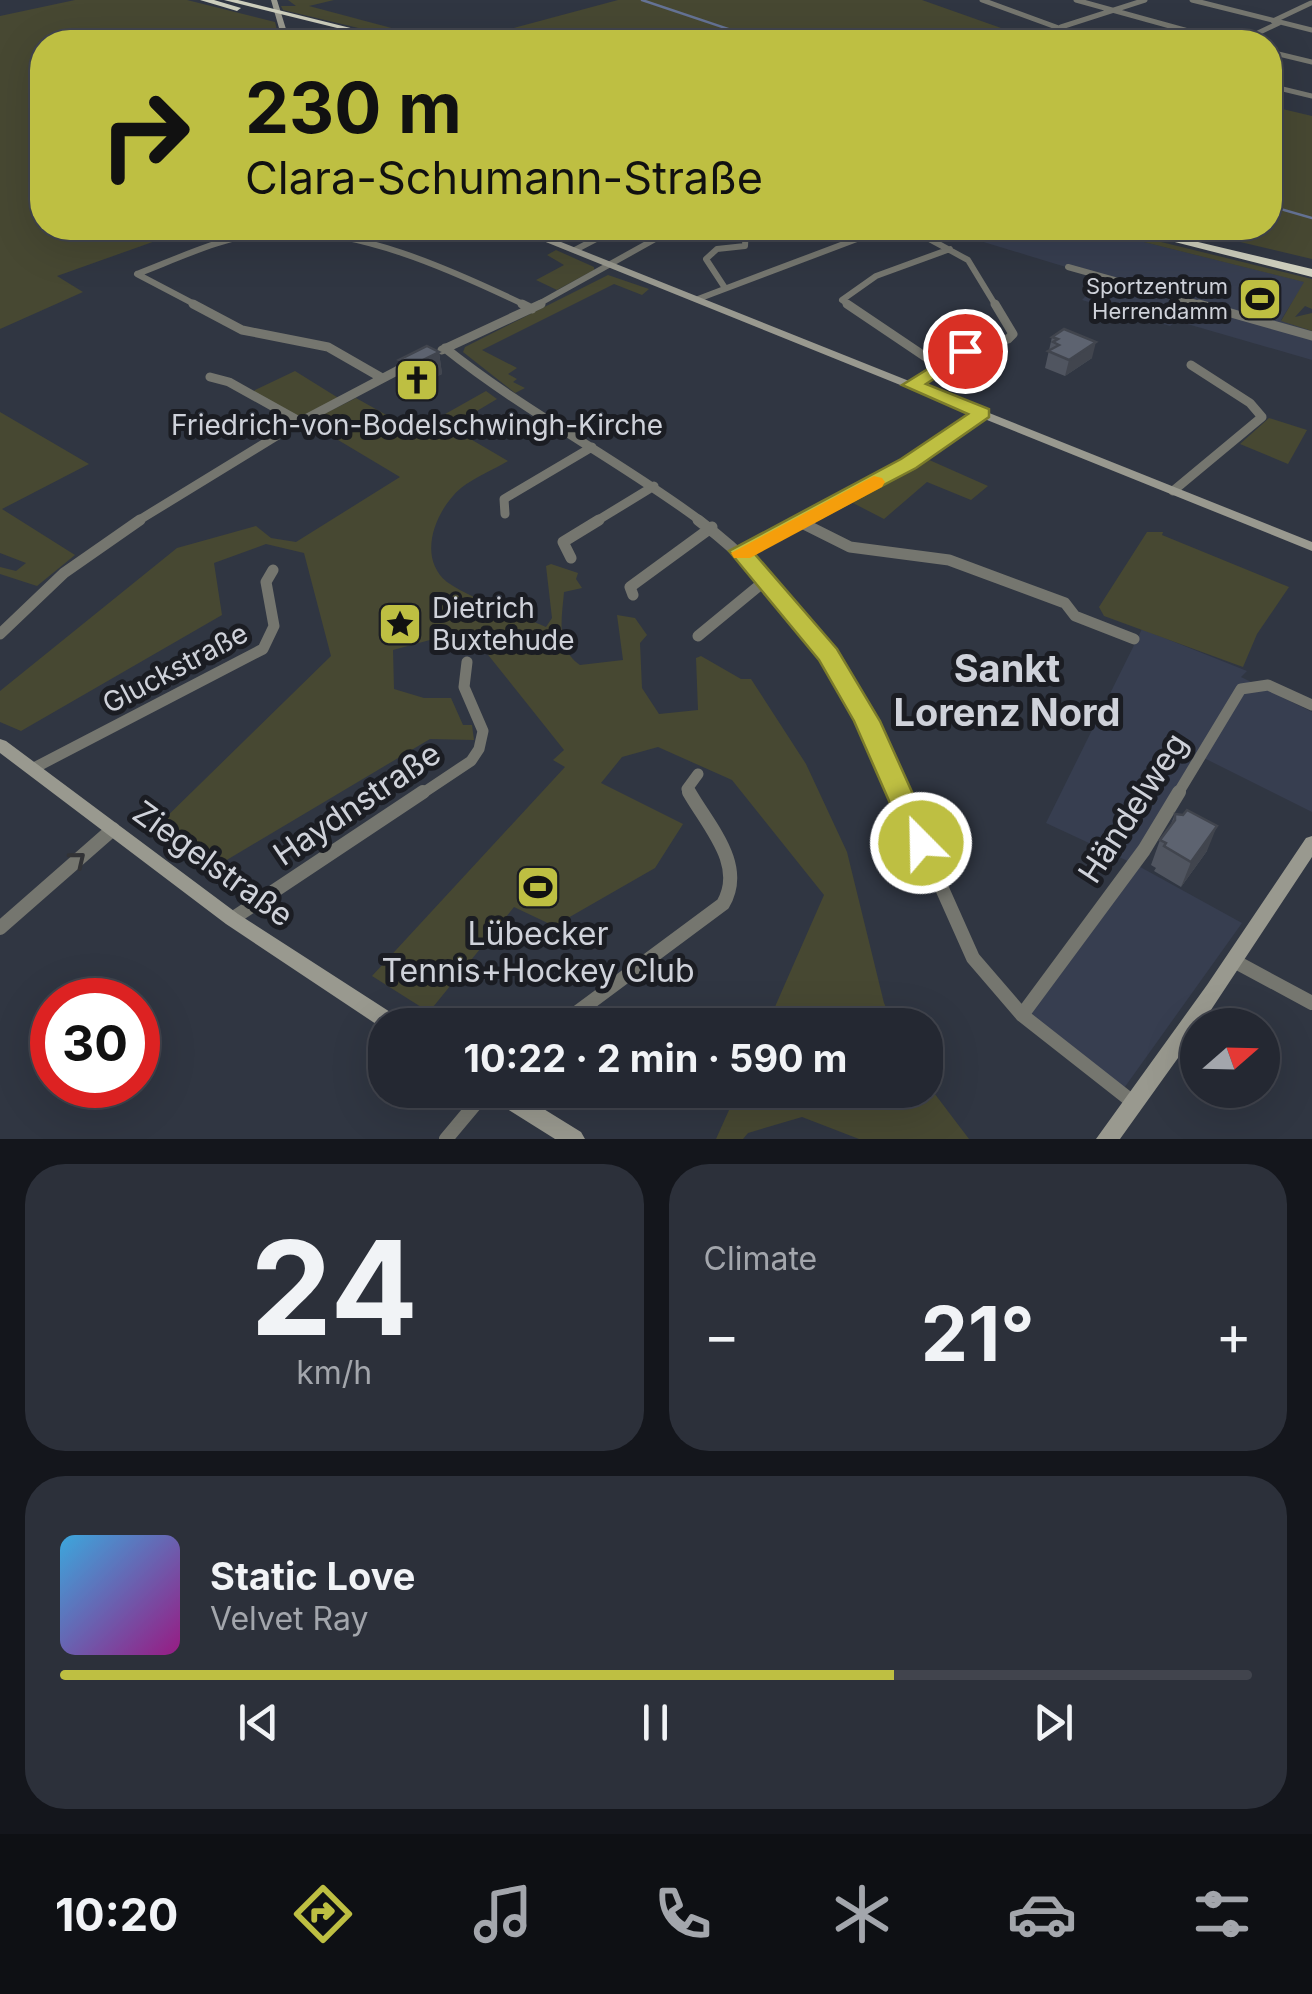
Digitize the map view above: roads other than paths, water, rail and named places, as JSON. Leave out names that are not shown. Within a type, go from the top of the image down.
[{"type":"highway","points":[[204,0],[251,8]]},
{"type":"highway","points":[[228,0],[333,30]]},
{"type":"highway","points":[[305,22],[344,30]]},
{"type":"highway","points":[[1176,240],[1312,273]]},
{"type":"highway","points":[[1211,240],[1312,264]]},
{"type":"main road","points":[[274,0],[283,30]]},
{"type":"main road","points":[[550,240],[1312,547]]},
{"type":"main road","name":"Ziegelstraße","points":[[0,745],[232,919],[368,1008]]},
{"type":"main road","points":[[1107,1139],[1234,961],[1312,843]]},
{"type":"main road","points":[[521,1108],[574,1139]]},
{"type":"street","points":[[982,0],[1065,30]]},
{"type":"street","points":[[1076,0],[1183,30]]},
{"type":"street","points":[[1060,28],[1145,0]]},
{"type":"street","points":[[1192,0],[1312,30]]},
{"type":"street","points":[[1298,0],[1311,3]]},
{"type":"street","points":[[1262,30],[1311,3]]},
{"type":"street","points":[[1282,55],[1312,62]]},
{"type":"street","points":[[1282,89],[1312,96]]},
{"type":"street","points":[[226,240],[137,274],[242,330],[328,347],[382,378]]},
{"type":"street","points":[[353,240],[462,275],[532,309]]},
{"type":"street","points":[[575,250],[594,240]]},
{"type":"street","points":[[429,356],[532,309],[655,240]]},
{"type":"street","points":[[725,288],[716,278],[707,254],[745,246],[745,240]]},
{"type":"street","points":[[698,299],[854,240]]},
{"type":"street","points":[[912,385],[965,351],[1008,339],[1013,334],[968,260],[932,240]]},
{"type":"street","points":[[939,366],[842,300],[850,290],[950,249]]},
{"type":"street","points":[[1068,267],[1312,336]]},
{"type":"street","points":[[445,348],[498,390],[654,486],[740,551],[828,655],[867,721],[973,958],[1022,1016],[1134,1103]]},
{"type":"street","points":[[0,634],[63,574],[118,534],[299,421],[415,362]]},
{"type":"street","points":[[1173,491],[1262,417],[1250,403],[1191,366]]},
{"type":"street","points":[[210,377],[229,382],[299,421]]},
{"type":"street","points":[[740,551],[908,464],[982,413]]},
{"type":"street","points":[[504,514],[504,499],[592,447]]},
{"type":"street","points":[[571,558],[564,542],[654,486]]},
{"type":"street","points":[[800,522],[850,547],[949,560],[1065,602],[1076,616],[1134,639]]},
{"type":"street","points":[[633,594],[630,587],[712,527]]},
{"type":"street","name":"Gluckstraße","points":[[32,769],[263,649],[274,638],[276,624],[266,582],[273,570]]},
{"type":"street","points":[[698,636],[766,580]]},
{"type":"street","name":"Haydnstraße","points":[[232,919],[471,761],[483,747],[484,730],[464,688],[467,662]]},
{"type":"street","name":"Händelweg","points":[[1022,1016],[1144,850],[1242,689],[1254,683],[1270,685],[1312,705]]},
{"type":"street","points":[[583,1008],[722,904],[733,887],[732,867],[687,789],[698,774]]},
{"type":"street","points":[[0,928],[113,829]]},
{"type":"street","points":[[1234,961],[1312,1002]]},
{"type":"street","points":[[446,1139],[474,1108]]},
{"type":"waterway","points":[[642,0],[731,30]]},
{"type":"waterway","points":[[1282,209],[1312,218]]},
{"type":"place","name":"Sportzentrum Herrendamm","points":[[1260,299]]},
{"type":"place","name":"Friedrich-von-Bodelschwingh-Kirche","points":[[417,380]]},
{"type":"place","name":"Dietrich Buxtehude","points":[[400,624]]},
{"type":"place","name":"Lübecker Tennis+Hockey Club","points":[[538,887]]},
{"type":"district","name":"Sankt Lorenz Nord","points":[[1007,691]]}]
